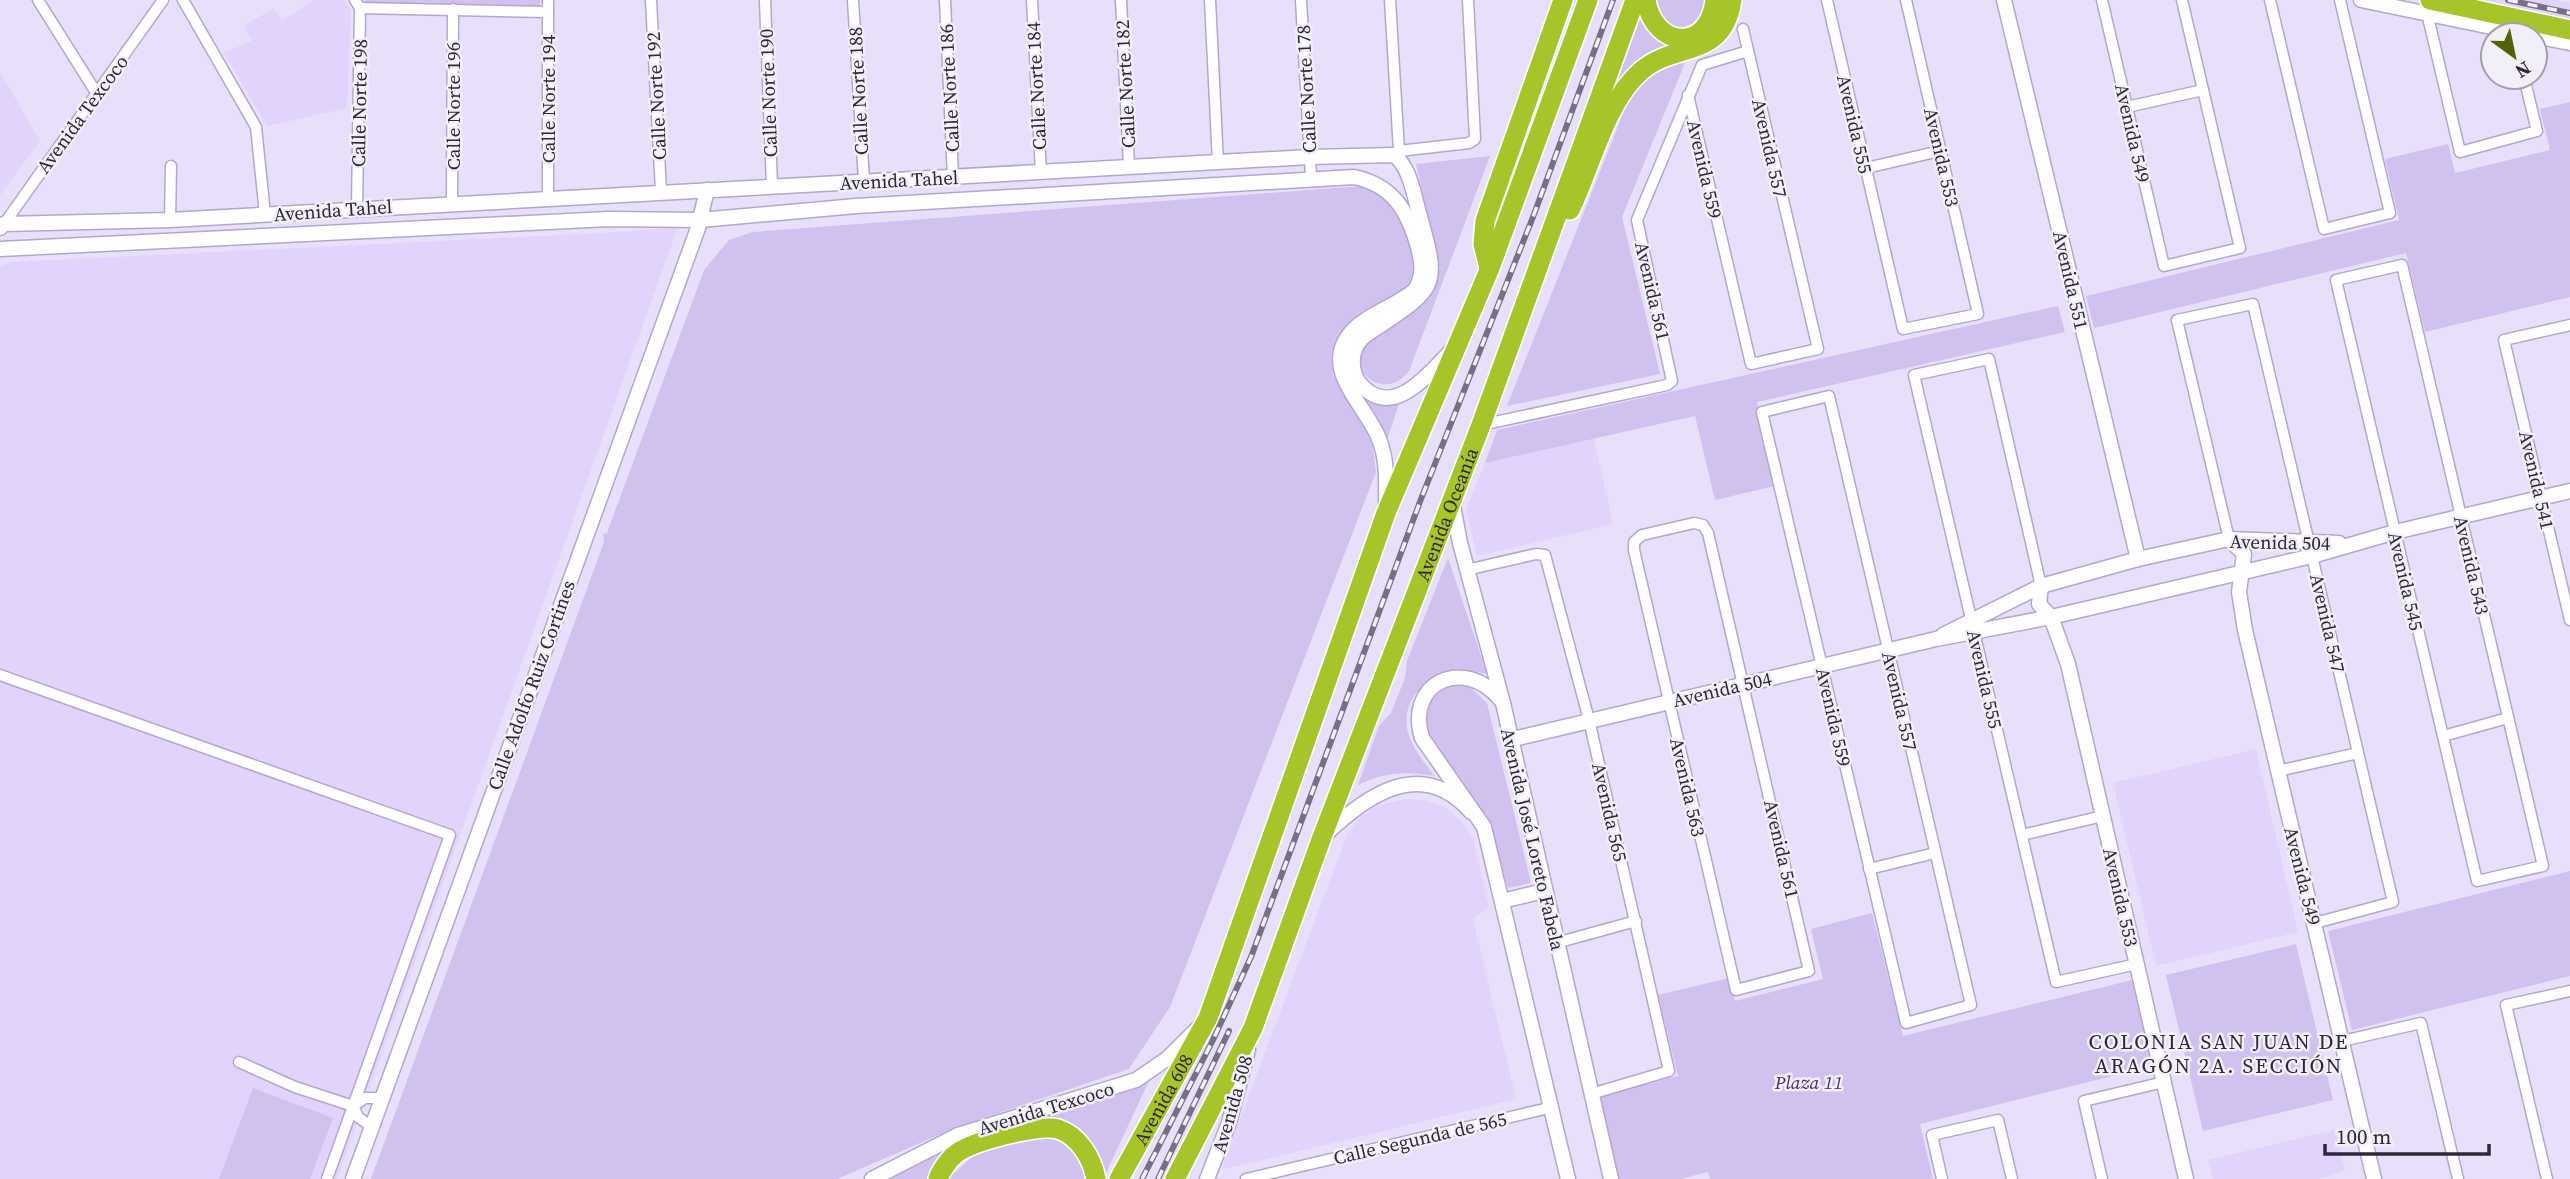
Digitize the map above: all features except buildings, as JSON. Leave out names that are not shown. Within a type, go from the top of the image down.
[{"type":"highway","points":[[1490,268],[1483,244],[1485,220],[1563,0]]},
{"type":"highway","points":[[1208,1018],[1386,513],[1490,268],[1588,0]]},
{"type":"highway","name":"Avenida Oceanía","points":[[1253,1028],[1322,838],[1481,425],[1634,0]]},
{"type":"highway","points":[[1646,0],[1651,19],[1659,29],[1671,36],[1684,38],[1699,34],[1709,25],[1715,0]]},
{"type":"highway","points":[[1546,242],[1581,187],[1616,104],[1628,85],[1657,60],[1710,42],[1725,24],[1731,0]]},
{"type":"highway","points":[[2428,7],[2570,30]]},
{"type":"highway","name":"Avenida 608","points":[[1119,1179],[1208,1018]]},
{"type":"highway","points":[[1175,1179],[1253,1028]]},
{"type":"highway","points":[[938,1179],[956,1154],[1004,1137],[1042,1128],[1065,1132],[1082,1147],[1096,1179]]},
{"type":"street","points":[[38,0],[97,94]]},
{"type":"street","name":"Avenida Texcoco","points":[[2,226],[163,0]]},
{"type":"street","points":[[183,0],[256,127],[264,214]]},
{"type":"street","name":"Calle Norte 192","points":[[651,0],[661,192]]},
{"type":"street","name":"Calle Norte 190","points":[[765,0],[772,186]]},
{"type":"street","name":"Calle Norte 188","points":[[853,0],[864,181]]},
{"type":"street","name":"Calle Norte 186","points":[[945,0],[953,177]]},
{"type":"street","name":"Calle Norte 184","points":[[1032,0],[1041,173]]},
{"type":"street","name":"Calle Norte 182","points":[[1121,0],[1129,167]]},
{"type":"street","points":[[1210,0],[1218,163]]},
{"type":"street","name":"Calle Norte 178","points":[[1301,0],[1311,177]]},
{"type":"street","points":[[1390,0],[1396,153],[1414,196],[1433,261],[1433,275],[1422,296],[1359,341],[1354,352],[1355,374],[1360,384],[1379,397],[1403,394],[1412,389],[1460,342]]},
{"type":"street","name":"Avenida Tahel","points":[[2,226],[170,220],[452,202],[1396,153],[1474,141],[1476,136],[1468,0]]},
{"type":"street","name":"Avenida 555","points":[[1827,0],[1903,329]]},
{"type":"street","name":"Avenida 553","points":[[1903,329],[1978,314],[1906,0]]},
{"type":"street","name":"Avenida 551","points":[[2004,0],[2138,559]]},
{"type":"street","name":"Avenida 549","points":[[2102,0],[2164,266],[2240,248],[2203,90]]},
{"type":"street","points":[[2127,107],[2203,90],[2182,0]]},
{"type":"street","points":[[2270,0],[2324,229],[2390,213],[2340,0]]},
{"type":"street","points":[[2361,0],[2428,7],[2479,23]]},
{"type":"street","points":[[358,4],[453,9],[548,6]]},
{"type":"street","name":"Calle Norte 198","points":[[357,208],[358,4]]},
{"type":"street","name":"Calle Norte 194","points":[[548,6],[548,198]]},
{"type":"street","points":[[2428,7],[2460,152],[2537,131],[2527,91]]},
{"type":"street","name":"Calle Norte 196","points":[[452,202],[453,9]]},
{"type":"street","name":"Avenida 557","points":[[1743,29],[1818,349],[1751,364]]},
{"type":"street","points":[[2549,39],[2570,43]]},
{"type":"street","name":"Avenida 561","points":[[1481,425],[1667,385],[1672,381],[1637,220],[1704,62],[1748,51]]},
{"type":"street","name":"Avenida 559","points":[[1688,95],[1751,364]]},
{"type":"street","points":[[1866,168],[1940,150]]},
{"type":"street","points":[[170,220],[171,166]]},
{"type":"street","name":"Avenida Tahel","points":[[0,249],[609,219],[700,220],[856,206],[1311,177],[1354,177],[1385,189],[1408,216],[1422,262],[1420,281],[1415,290],[1359,326],[1342,349],[1342,377],[1379,438],[1385,458],[1386,513]]},
{"type":"street","name":"Calle Adolfo Ruiz Cortines","points":[[353,1179],[700,220],[708,190]]},
{"type":"street","name":"Avenida 545","points":[[2402,265],[2336,280],[2477,881]]},
{"type":"street","name":"Avenida 543","points":[[2402,265],[2543,866],[2477,881]]},
{"type":"street","name":"Avenida 547","points":[[2229,538],[2177,320],[2253,304],[2393,902],[2315,923]]},
{"type":"street","name":"Avenida 541","points":[[2570,325],[2504,340],[2570,620]]},
{"type":"street","name":"Avenida 555","points":[[2041,586],[1989,359],[1914,375],[2056,982],[2137,964]]},
{"type":"street","name":"Avenida 557","points":[[1829,396],[1971,1005],[1906,1023]]},
{"type":"street","name":"Avenida 559","points":[[1829,396],[1762,412],[1906,1023]]},
{"type":"street","name":"Avenida 504","points":[[1509,740],[1888,651],[1973,627],[2051,617],[2243,572],[2310,549],[2348,544],[2570,491]]},
{"type":"street","name":"Avenida José Loreto Fabela","points":[[1452,500],[1466,570],[1503,703],[1509,740],[1611,1179]]},
{"type":"street","name":"Avenida 563","points":[[1703,525],[1694,523],[1642,535],[1634,542],[1668,701],[1736,990]]},
{"type":"street","name":"Avenida 561","points":[[1703,525],[1708,533],[1745,684],[1810,971],[1736,990]]},
{"type":"street","points":[[2229,538],[2244,554],[2243,572]]},
{"type":"street","name":"Avenida 504","points":[[1973,627],[2041,586],[2138,559],[2229,538],[2310,549]]},
{"type":"street","name":"Avenida 565","points":[[1466,570],[1536,554],[1545,555],[1636,921],[1669,1071],[1591,1094]]},
{"type":"street","name":"Avenida 549","points":[[2243,572],[2239,598],[2374,1179]]},
{"type":"street","name":"Avenida 553","points":[[2041,586],[2039,604],[2051,617],[2068,664],[2186,1179]]},
{"type":"street","points":[[0,675],[450,835],[327,1179]]},
{"type":"street","points":[[1503,703],[1490,688],[1474,679],[1460,676],[1433,686],[1424,697],[1419,710],[1422,738],[1464,793],[1484,827],[1553,1107],[1568,1179]]},
{"type":"street","points":[[2443,736],[2508,718]]},
{"type":"street","points":[[2278,772],[2358,753]]},
{"type":"street","points":[[1322,838],[1356,805],[1377,793],[1400,786],[1424,785],[1447,793],[1467,807],[1484,827]]},
{"type":"street","points":[[2022,835],[2103,816]]},
{"type":"street","points":[[1869,869],[1935,853]]},
{"type":"street","points":[[1502,901],[1544,891]]},
{"type":"street","points":[[1556,943],[1636,921]]},
{"type":"street","points":[[2547,1179],[2506,1006],[2570,991]]},
{"type":"street","name":"Avenida Texcoco","points":[[872,1179],[958,1135],[1136,1080],[1168,1058],[1208,1018]]},
{"type":"street","points":[[2342,1041],[2421,1023],[2458,1179]]},
{"type":"street","name":"Avenida 508","points":[[1207,1179],[1229,1123],[1253,1028]]},
{"type":"street","points":[[239,1062],[295,1087],[353,1106],[358,1117],[372,1127]]},
{"type":"street","points":[[2102,1179],[2084,1101],[2164,1082]]},
{"type":"street","points":[[353,1106],[365,1098],[382,1098]]},
{"type":"street","name":"Calle Segunda de 565","points":[[1246,1179],[1553,1107]]},
{"type":"street","points":[[1942,1179],[1932,1135],[1998,1120],[2012,1179]]},
{"type":"shaded area","points":[[314,0],[344,0],[351,11],[347,108],[267,126],[224,53],[252,41],[244,26],[274,8],[282,21]]},
{"type":"shaded area","points":[[2480,0],[2557,0],[2570,3],[2570,19]]},
{"type":"shaded area","points":[[0,72],[40,141],[0,195]]},
{"type":"shaded area","points":[[678,227],[337,1179],[0,1179],[0,266],[13,262],[604,233]]},
{"type":"shaded area","points":[[1594,438],[1613,524],[1477,556],[1466,510],[1485,463]]},
{"type":"shaded area","points":[[2256,749],[2298,932],[2156,966],[2113,783]]},
{"type":"shaded area","points":[[1404,799],[1424,800],[1444,807],[1461,821],[1473,838],[1489,907],[1473,919],[1516,1099],[1221,1170],[1347,835],[1359,819],[1375,807]]},
{"type":"shaded area","points":[[2335,1130],[2345,1171],[2319,1179],[2213,1179],[2208,1160]]},
{"type":"green space","points":[[365,0],[540,0],[540,10],[365,6]]},
{"type":"green space","points":[[1652,0],[1707,0],[1700,21],[1681,28],[1668,26]]},
{"type":"green space","points":[[1640,18],[1650,32],[1676,44],[1654,49],[1637,61],[1610,96]]},
{"type":"green space","points":[[1687,58],[1622,217],[1660,374],[1507,406],[1630,96],[1655,72]]},
{"type":"green space","points":[[2570,102],[2570,297],[2425,332],[2406,253],[2094,328],[2086,296],[2399,220],[2385,159],[2448,144],[2455,173],[2550,150],[2540,109]]},
{"type":"green space","points":[[1490,156],[1409,371],[1389,384],[1370,379],[1363,372],[1360,362],[1361,351],[1367,339],[1429,298],[1440,269],[1416,164]]},
{"type":"green space","points":[[1361,186],[1384,195],[1396,208],[1406,229],[1414,266],[1413,277],[1402,292],[1349,330],[1339,348],[1333,375],[1371,434],[1376,472],[1170,1007],[1129,1069],[957,1127],[837,1179],[371,1179],[604,542],[603,534],[607,533],[704,270],[729,240],[753,232]]},
{"type":"green space","points":[[2058,306],[2065,332],[1757,402],[1775,486],[1715,500],[1695,416],[1485,463],[1497,430]]},
{"type":"green space","points":[[1354,388],[1401,398],[1386,443]]},
{"type":"green space","points":[[1448,558],[1487,674],[1458,672],[1444,675],[1431,680],[1412,699],[1407,712],[1409,735],[1434,776],[1395,774],[1377,777],[1358,785],[1379,726],[1391,713],[1405,678],[1407,661]]},
{"type":"green space","points":[[1459,685],[1471,688],[1487,703],[1531,883],[1508,888],[1489,823],[1428,733],[1426,715],[1431,700],[1442,690]]},
{"type":"green space","points":[[2570,871],[2570,976],[2352,1030],[2328,931]]},
{"type":"green space","name":"Plaza 11","points":[[1872,913],[1903,1036],[2136,979],[2157,1065],[1920,1124],[1933,1179],[1710,1179],[1708,1172],[1680,1179],[1618,1179],[1598,1097],[1678,1076],[1658,995],[1729,978],[1735,1001],[1823,979],[1811,929]]},
{"type":"green space","points":[[2296,944],[2333,1100],[2203,1131],[2166,975]]},
{"type":"green space","points":[[1149,1081],[1103,1179],[1089,1145],[1021,1123],[1116,1095]]},
{"type":"green space","points":[[253,1088],[333,1118],[310,1179],[219,1179]]},
{"type":"green space","points":[[1032,1137],[1052,1139],[1068,1146],[1079,1159],[1084,1179],[948,1179],[976,1153]]},
{"type":"green space","points":[[958,1143],[930,1179],[887,1179]]},
{"type":"railway","points":[[1142,1179],[1213,1040],[1251,957],[1421,499],[1533,217],[1613,0]]},
{"type":"railway","points":[[2508,0],[2570,13]]},
{"type":"railway","points":[[1158,1179],[1229,1031]]},
{"type":"district","name":"COLONIA SAN JUAN DE ARAGÓN 2A. SECCIÓN","points":[[2219,1054]]}]
